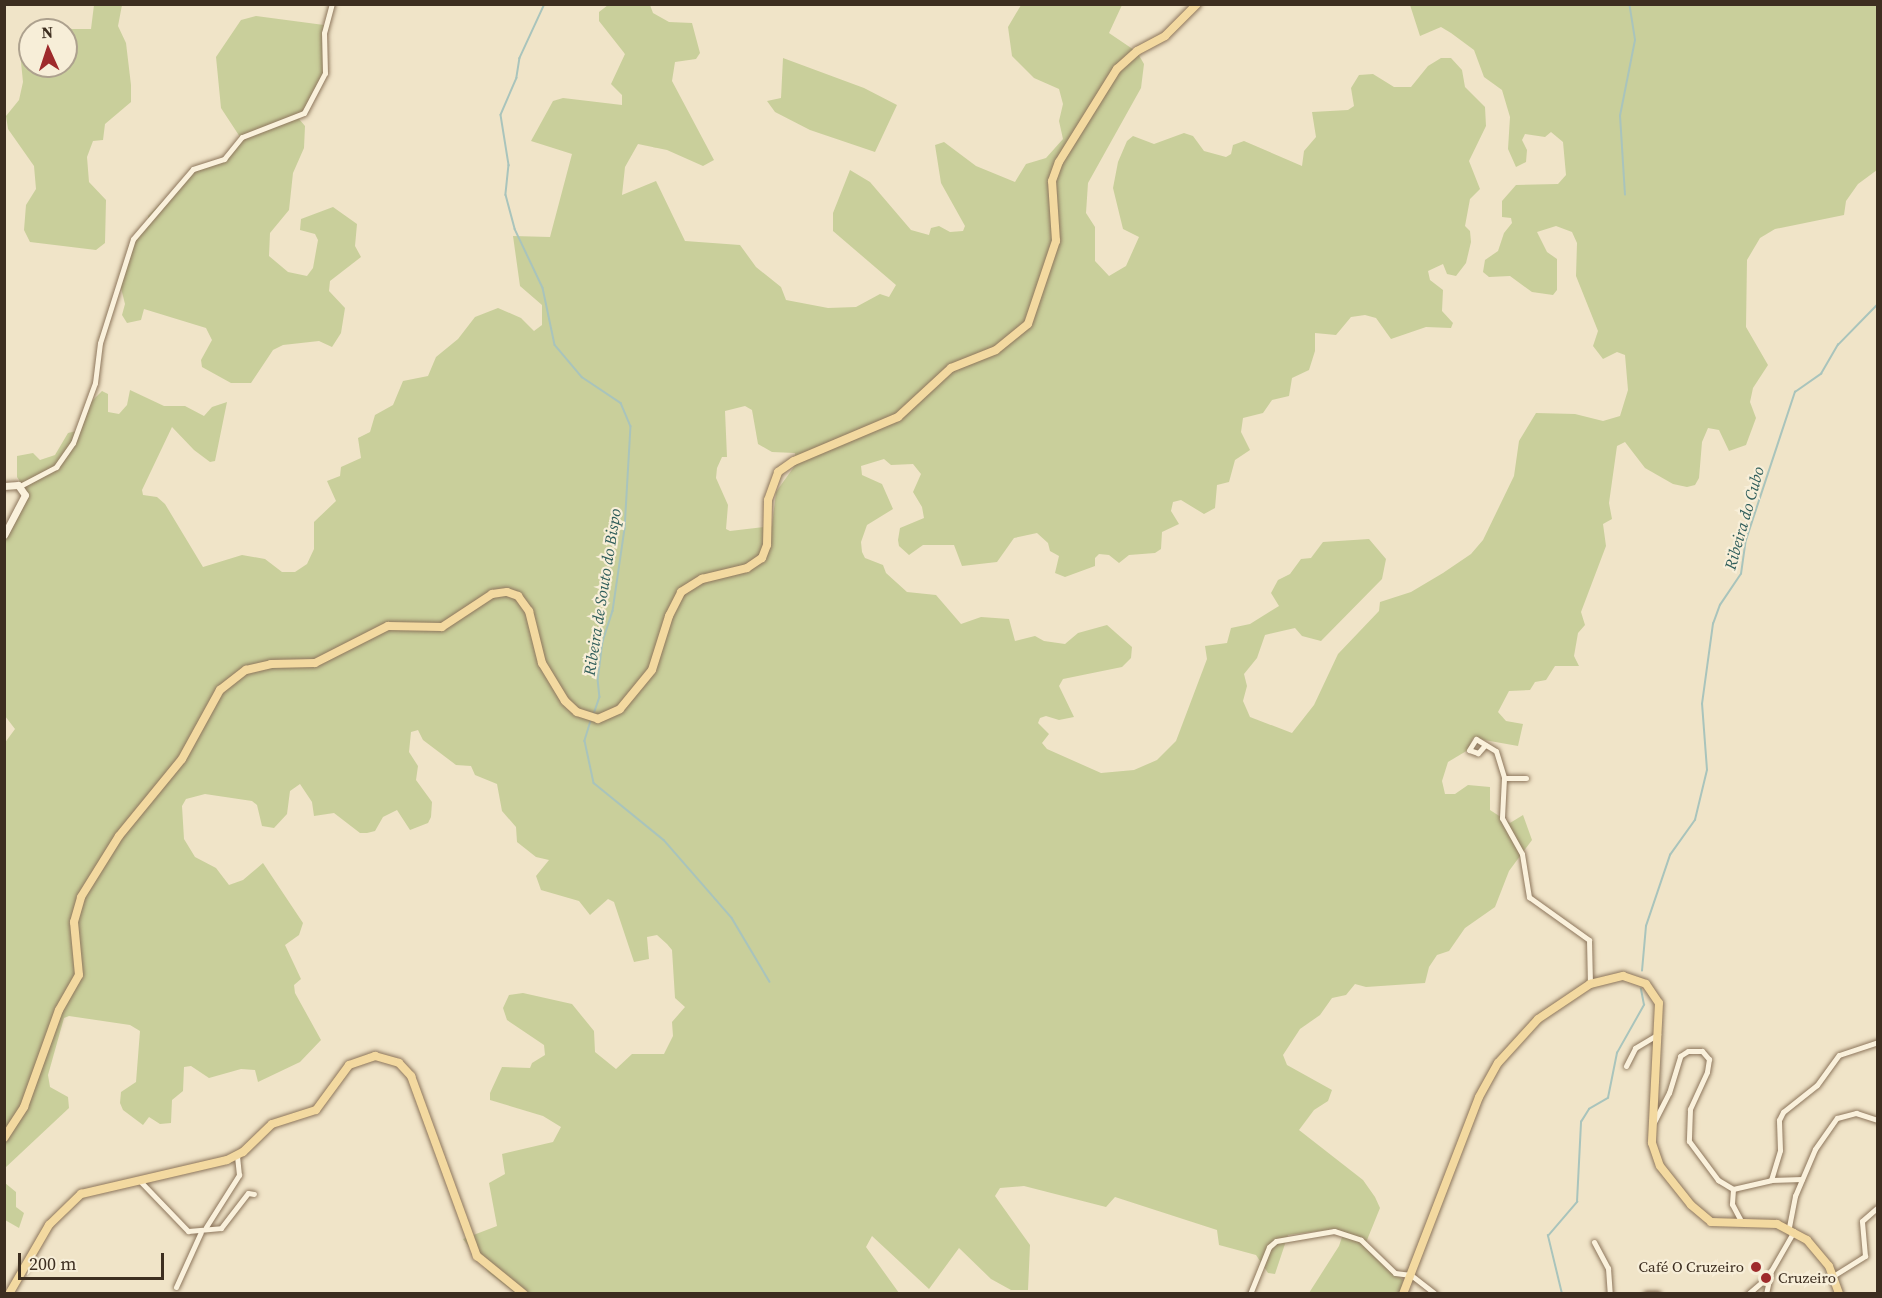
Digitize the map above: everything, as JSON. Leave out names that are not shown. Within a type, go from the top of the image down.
[{"type":"main road","points":[[4,1138],[29,1096],[59,1010],[80,975],[74,922],[81,897],[119,836],[182,759],[220,690],[246,670],[271,664],[315,663],[388,626],[442,627],[492,594],[507,592],[518,596],[529,611],[542,663],[566,701],[577,712],[598,719],[620,709],[652,670],[669,616],[681,592],[702,579],[747,568],[762,558],[767,545],[768,500],[778,472],[794,461],[898,417],[951,368],[996,350],[1028,324],[1056,240],[1052,181],[1059,162],[1118,69],[1137,51],[1165,36],[1197,4]]},
{"type":"main road","points":[[1403,1293],[1490,1076],[1538,1019],[1590,984],[1623,976],[1646,984],[1659,1003],[1652,1143],[1660,1166],[1691,1205],[1711,1222],[1791,1229],[1816,1247],[1833,1276],[1839,1293]]},
{"type":"main road","points":[[9,1293],[63,1208],[81,1194],[98,1187],[139,1180],[237,1155],[272,1124],[316,1110],[325,1103],[342,1072],[358,1059],[375,1056],[399,1063],[416,1086],[471,1245],[486,1265],[524,1293]]},
{"type":"street","points":[[4,535],[22,490],[60,463],[74,443],[95,383],[100,343],[133,239],[193,169],[224,159],[242,137],[304,113],[325,73],[324,33],[332,4]]},
{"type":"street","points":[[4,486],[22,490]]},
{"type":"street","points":[[1485,745],[1496,751],[1504,778],[1502,818],[1522,854],[1529,897],[1589,940],[1590,984]]},
{"type":"street","points":[[1504,778],[1526,778]]},
{"type":"street","points":[[1626,1066],[1635,1048],[1659,1033]]},
{"type":"street","points":[[1771,1180],[1780,1150],[1779,1120],[1783,1112],[1817,1085],[1839,1055],[1878,1042]]},
{"type":"street","points":[[1652,1125],[1669,1093],[1680,1056],[1688,1051],[1702,1052],[1709,1059],[1707,1072],[1690,1109],[1689,1141],[1718,1179],[1733,1189],[1771,1180],[1802,1179]]},
{"type":"street","points":[[1766,1293],[1771,1274],[1791,1229],[1802,1179],[1815,1149],[1838,1118],[1856,1113],[1878,1120]]},
{"type":"street","points":[[176,1287],[203,1230],[221,1207],[239,1175],[237,1155]]},
{"type":"street","points":[[139,1180],[188,1232],[213,1231],[221,1228],[248,1193],[254,1194]]},
{"type":"street","points":[[1733,1189],[1731,1204],[1742,1225]]},
{"type":"street","points":[[221,1207],[231,1217]]},
{"type":"street","points":[[1833,1276],[1865,1256],[1862,1221],[1878,1207]]},
{"type":"street","points":[[1250,1293],[1269,1247],[1276,1241],[1334,1231],[1361,1240],[1395,1273],[1411,1275],[1435,1293]]},
{"type":"street","points":[[1594,1242],[1608,1268],[1611,1293]]},
{"type":"street","points":[[1748,1293],[1771,1274]]},
{"type":"street","points":[[1646,1293],[1658,1293]]},
{"type":"green space","points":[[94,5],[122,5],[118,26],[126,43],[131,102],[105,124],[103,140],[93,141],[87,157],[89,182],[106,200],[105,243],[96,250],[30,242],[24,230],[26,205],[36,189],[34,166],[8,129],[6,116],[19,100],[23,78],[78,78],[78,29],[91,29]]},
{"type":"green space","points":[[608,5],[650,5],[653,13],[669,22],[692,23],[700,53],[696,59],[675,62],[672,81],[714,160],[703,166],[667,150],[638,144],[625,167],[622,195],[656,181],[685,241],[740,245],[756,267],[781,287],[786,300],[828,308],[856,307],[880,294],[889,297],[896,285],[833,231],[833,213],[850,170],[870,182],[911,230],[929,235],[931,228],[939,226],[950,232],[963,231],[965,226],[941,183],[935,145],[944,142],[976,166],[1015,182],[1026,164],[1046,158],[1063,139],[1059,121],[1063,104],[1059,89],[1034,78],[1012,56],[1008,27],[1021,5],[1122,5],[1109,33],[1137,52],[1144,64],[1141,88],[1088,183],[1086,213],[1095,227],[1095,261],[1109,276],[1126,266],[1139,237],[1123,229],[1113,188],[1118,162],[1127,141],[1133,136],[1154,144],[1184,133],[1193,136],[1204,151],[1226,157],[1231,154],[1233,145],[1244,141],[1302,166],[1304,151],[1316,137],[1312,112],[1348,110],[1354,106],[1351,88],[1359,75],[1373,74],[1394,87],[1411,87],[1428,66],[1441,58],[1451,58],[1462,70],[1465,87],[1485,107],[1486,126],[1469,161],[1480,189],[1470,199],[1465,226],[1470,231],[1471,242],[1466,263],[1456,276],[1447,274],[1443,264],[1428,271],[1430,280],[1443,290],[1442,311],[1453,323],[1451,328],[1426,327],[1391,339],[1376,318],[1365,315],[1351,317],[1336,335],[1315,333],[1315,351],[1309,370],[1292,378],[1289,396],[1272,400],[1263,413],[1243,418],[1241,432],[1250,450],[1235,460],[1229,482],[1217,485],[1215,508],[1204,514],[1181,500],[1173,502],[1171,511],[1179,524],[1162,532],[1161,549],[1155,553],[1129,555],[1119,563],[1109,555],[1099,554],[1095,558],[1095,566],[1065,577],[1055,573],[1059,556],[1050,551],[1048,543],[1037,533],[1014,538],[997,562],[962,566],[954,545],[923,545],[909,555],[899,546],[898,540],[900,528],[924,518],[922,507],[913,492],[921,474],[913,464],[891,465],[884,459],[861,466],[862,475],[882,484],[893,509],[867,525],[861,542],[862,552],[865,558],[883,565],[886,573],[907,592],[936,595],[961,624],[981,617],[1009,619],[1015,641],[1035,636],[1044,641],[1065,644],[1078,633],[1107,625],[1132,647],[1131,658],[1122,667],[1063,679],[1059,686],[1074,717],[1059,720],[1046,716],[1040,718],[1038,723],[1049,734],[1042,743],[1047,749],[1101,773],[1134,770],[1157,760],[1176,741],[1207,659],[1205,646],[1227,643],[1231,628],[1250,624],[1279,606],[1271,593],[1278,580],[1290,574],[1301,559],[1311,558],[1323,542],[1369,539],[1386,559],[1382,579],[1321,641],[1302,636],[1295,628],[1265,635],[1257,658],[1244,674],[1247,686],[1243,701],[1250,717],[1292,733],[1314,705],[1338,654],[1379,611],[1380,602],[1411,592],[1443,573],[1471,554],[1483,540],[1514,476],[1519,441],[1536,413],[1575,414],[1603,421],[1620,416],[1628,390],[1625,355],[1617,352],[1603,359],[1593,346],[1598,331],[1576,276],[1577,243],[1572,232],[1556,226],[1537,232],[1547,252],[1557,259],[1557,290],[1553,295],[1532,292],[1510,276],[1489,277],[1483,272],[1485,260],[1498,251],[1504,233],[1512,223],[1511,218],[1502,217],[1502,201],[1516,185],[1558,184],[1566,175],[1563,142],[1551,132],[1545,137],[1525,134],[1522,140],[1527,150],[1526,162],[1516,167],[1508,149],[1510,117],[1502,90],[1484,77],[1474,50],[1451,33],[1441,27],[1420,36],[1410,5],[1877,5],[1877,170],[1858,184],[1846,201],[1844,215],[1775,229],[1760,238],[1747,260],[1746,327],[1768,365],[1753,388],[1750,402],[1756,418],[1746,445],[1729,451],[1719,430],[1708,428],[1702,442],[1699,478],[1695,485],[1687,487],[1673,484],[1645,468],[1625,442],[1617,446],[1609,503],[1612,519],[1603,524],[1606,546],[1581,612],[1585,625],[1578,633],[1574,656],[1579,666],[1555,666],[1546,680],[1535,682],[1530,690],[1509,691],[1498,712],[1506,721],[1523,724],[1518,746],[1473,738],[1468,750],[1448,762],[1442,781],[1445,794],[1455,794],[1468,785],[1490,787],[1490,810],[1510,823],[1523,815],[1532,840],[1509,871],[1495,907],[1465,928],[1449,951],[1437,955],[1429,967],[1425,983],[1366,987],[1355,984],[1346,995],[1332,998],[1320,1015],[1300,1029],[1283,1055],[1287,1065],[1332,1090],[1328,1101],[1314,1110],[1299,1130],[1363,1180],[1375,1197],[1380,1208],[1365,1245],[1403,1280],[1401,1293],[1309,1293],[1339,1246],[1343,1234],[1334,1229],[1288,1235],[1275,1274],[1268,1273],[1256,1255],[1219,1245],[1217,1230],[1115,1197],[1106,1207],[1024,1186],[1000,1188],[995,1196],[1030,1245],[1028,1290],[1011,1290],[991,1279],[959,1248],[929,1289],[872,1236],[866,1247],[899,1293],[515,1293],[488,1272],[463,1239],[497,1226],[489,1183],[505,1174],[502,1154],[553,1142],[561,1127],[543,1116],[490,1100],[490,1093],[502,1067],[530,1068],[532,1063],[545,1055],[544,1045],[507,1020],[503,1008],[509,995],[523,993],[572,1004],[594,1031],[595,1052],[616,1069],[632,1054],[664,1054],[673,1036],[672,1022],[685,1007],[675,998],[672,950],[667,944],[657,935],[647,937],[649,959],[634,962],[614,902],[608,899],[590,915],[579,901],[541,890],[536,876],[549,860],[536,857],[517,842],[516,827],[502,811],[497,784],[475,775],[471,766],[456,765],[423,740],[418,730],[411,732],[409,752],[418,766],[416,780],[432,802],[431,817],[428,823],[410,830],[397,810],[383,817],[375,831],[367,833],[360,833],[334,813],[314,816],[312,802],[300,784],[290,791],[287,814],[274,828],[262,826],[257,805],[252,801],[205,794],[186,799],[182,806],[184,839],[195,857],[216,868],[229,885],[243,880],[263,863],[303,923],[299,935],[285,945],[301,979],[294,985],[295,993],[321,1040],[300,1062],[258,1082],[255,1070],[241,1069],[209,1078],[191,1066],[184,1067],[183,1091],[172,1100],[171,1123],[160,1124],[149,1117],[143,1125],[123,1110],[120,1103],[121,1092],[136,1082],[140,1031],[130,1025],[69,1016],[64,1018],[48,1075],[50,1087],[68,1097],[69,1108],[5,1168],[4,744],[15,729],[5,716],[4,541],[29,495],[17,477],[17,456],[33,453],[40,460],[55,455],[68,433],[81,430],[91,402],[102,391],[108,394],[108,412],[119,414],[127,405],[130,390],[164,406],[185,406],[204,416],[212,407],[227,402],[215,461],[210,462],[194,450],[172,427],[142,490],[143,495],[157,497],[165,504],[203,567],[242,555],[265,559],[282,572],[295,572],[307,564],[314,549],[314,522],[336,501],[327,481],[340,476],[341,467],[361,458],[358,438],[370,432],[375,415],[393,405],[403,381],[428,376],[436,357],[458,339],[475,317],[498,308],[521,318],[534,331],[542,325],[542,305],[520,286],[513,236],[550,237],[572,154],[531,141],[553,101],[563,98],[622,105],[622,95],[611,84],[625,54],[599,21],[599,12]],"holes":[[[745,406],[752,410],[758,444],[772,452],[795,453],[796,464],[776,492],[772,526],[730,531],[726,529],[728,505],[716,478],[722,457],[727,457],[725,411]]]},
{"type":"green space","points":[[256,16],[324,25],[326,71],[299,119],[305,126],[304,148],[293,173],[289,210],[270,233],[269,256],[288,272],[307,276],[313,268],[318,240],[315,234],[300,230],[301,219],[333,207],[357,224],[355,246],[361,257],[330,281],[329,291],[345,308],[341,333],[332,347],[319,341],[283,345],[273,350],[251,383],[231,383],[202,367],[201,360],[212,340],[206,328],[144,309],[141,320],[127,323],[122,315],[125,304],[120,284],[126,269],[128,246],[148,222],[148,216],[193,170],[222,161],[240,137],[221,108],[216,57],[241,20]]},
{"type":"green space","points":[[783,58],[864,88],[897,105],[875,152],[810,130],[775,112],[767,101],[781,98]]},
{"type":"green space","points":[[5,1183],[16,1192],[16,1207],[24,1213],[19,1228],[5,1220]]},
{"type":"waterway","name":"Ribeira de Souto do Bispo","points":[[545,4],[520,58],[517,78],[501,115],[509,165],[506,195],[515,229],[543,288],[555,345],[582,377],[621,403],[631,426],[625,529],[613,611],[603,641],[598,679],[600,697],[594,714]]},
{"type":"waterway","points":[[1625,195],[1620,116],[1635,40],[1629,4]]},
{"type":"waterway","name":"Ribeira do Cubo","points":[[1642,971],[1646,926],[1670,855],[1695,820],[1707,770],[1702,704],[1713,624],[1720,605],[1741,574],[1746,540],[1795,392],[1821,374],[1838,345],[1878,304]]},
{"type":"waterway","name":"Ribeira de Souto do Bispo","points":[[591,721],[585,741],[594,783],[664,840],[732,918],[770,982]]},
{"type":"waterway","points":[[1562,1294],[1548,1236],[1577,1202],[1581,1122],[1589,1109],[1608,1098],[1617,1053],[1644,1005],[1641,989]]},
{"type":"place","name":"Café O Cruzeiro","points":[[1756,1267]]},
{"type":"place","name":"Cruzeiro","points":[[1766,1278]]}]
